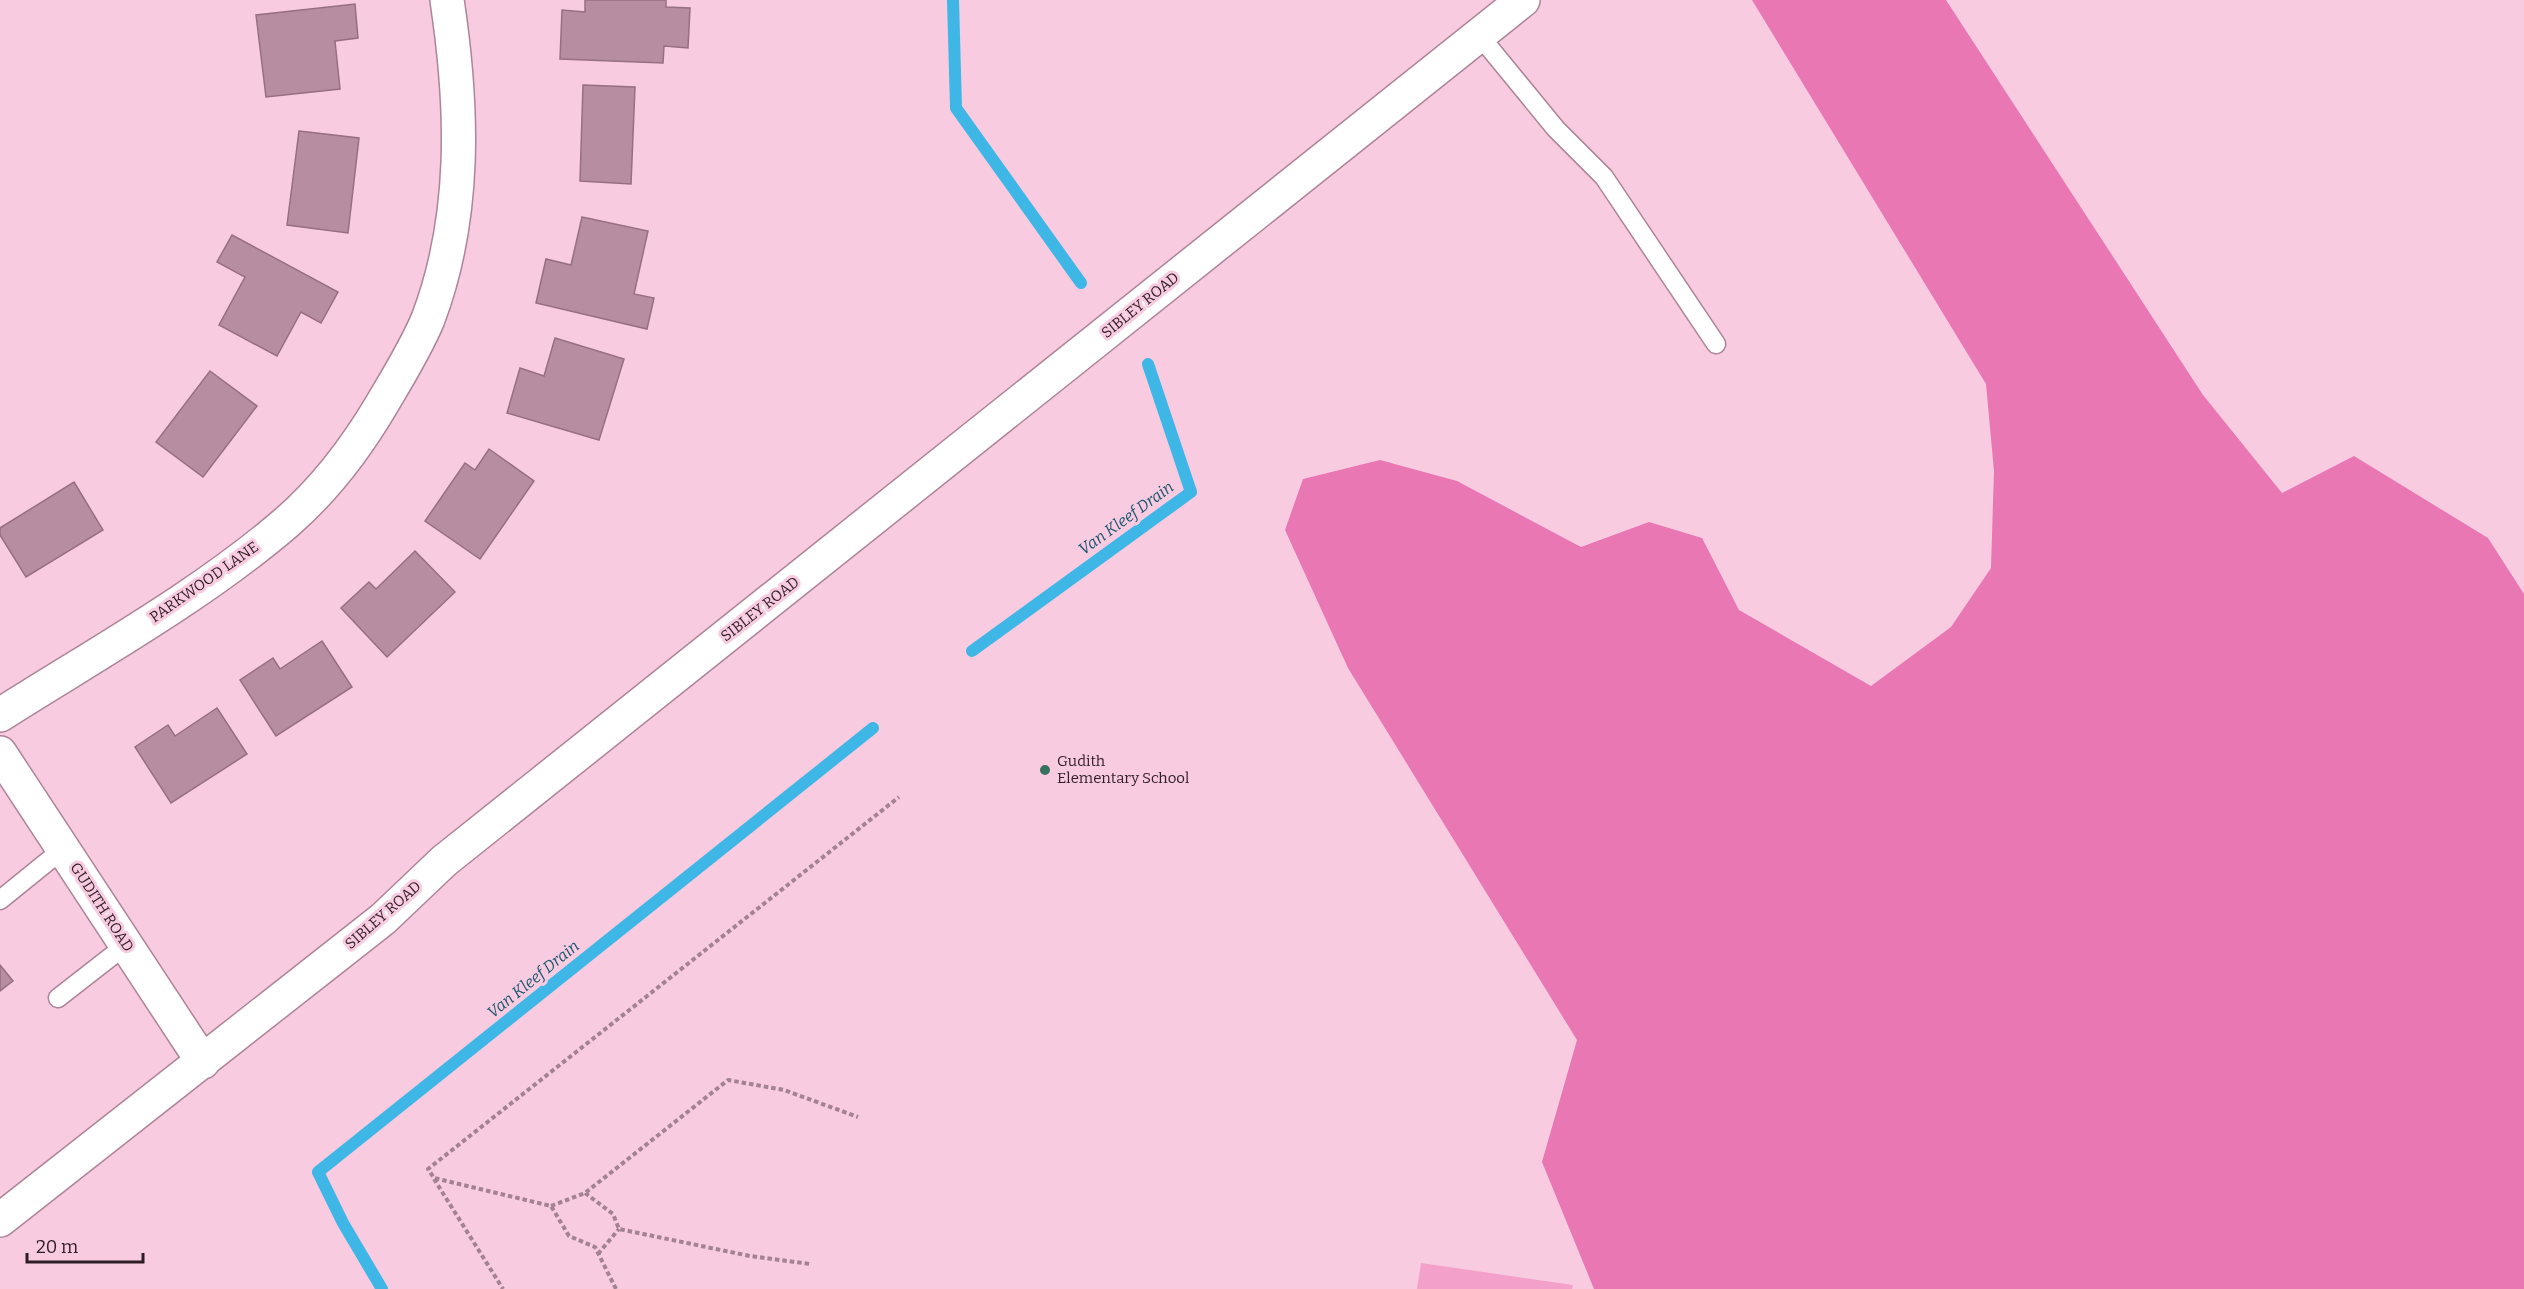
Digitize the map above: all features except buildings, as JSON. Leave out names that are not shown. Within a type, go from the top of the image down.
[{"type":"main road","name":"PARKWOOD LANE","points":[[0,715],[232,567],[288,521],[329,481],[363,435],[401,371],[428,319],[449,244],[459,174],[459,99],[447,0]]},
{"type":"main road","name":"SIBLEY ROAD","points":[[0,1220],[383,919],[444,861],[1523,0]]},
{"type":"main road","name":"GUDITH ROAD","points":[[0,754],[203,1062]]},
{"type":"lane","points":[[1479,35],[1556,129],[1604,177],[1716,345]]},
{"type":"lane","points":[[0,900],[63,849]]},
{"type":"lane","points":[[58,998],[126,945]]},
{"type":"path","points":[[503,1289],[428,1169],[899,797]]},
{"type":"path","points":[[434,1178],[551,1206],[585,1193],[728,1080],[784,1090],[858,1117]]},
{"type":"path","points":[[585,1193],[613,1214],[619,1229]]},
{"type":"path","points":[[551,1206],[569,1236],[595,1247],[616,1289]]},
{"type":"path","points":[[598,1254],[619,1229]]},
{"type":"path","points":[[619,1229],[750,1256],[810,1264]]},
{"type":"shaded area","points":[[1752,0],[1946,0],[2203,395],[2282,493],[2354,456],[2488,538],[2524,594],[2524,1289],[1594,1289],[1542,1162],[1577,1040],[1348,668],[1285,530],[1303,479],[1380,460],[1457,481],[1581,547],[1649,522],[1702,538],[1739,610],[1871,686],[1951,627],[1991,568],[1994,471],[1986,384]]},
{"type":"shaded area","points":[[1421,1263],[1573,1285],[1572,1289],[1417,1289]]},
{"type":"waterway","name":"Van Kleef Drain","points":[[953,0],[956,108],[1081,283]]},
{"type":"waterway","name":"Van Kleef Drain","points":[[972,651],[1191,492],[1148,364]]},
{"type":"waterway","name":"Van Kleef Drain","points":[[382,1289],[343,1223],[318,1172],[873,728]]},
{"type":"place","name":"Gudith Elementary School","points":[[1045,770]]}]
